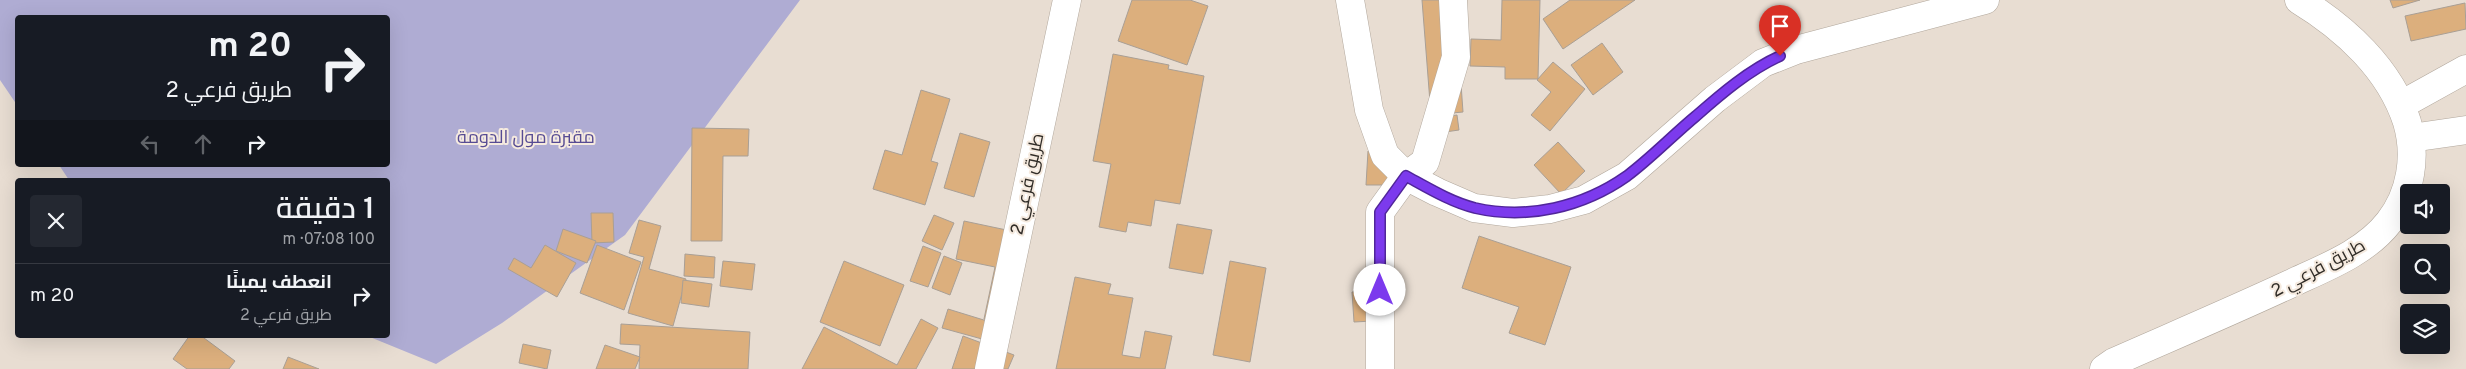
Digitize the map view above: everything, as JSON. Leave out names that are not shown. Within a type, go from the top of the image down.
[{"type":"main road","name":"طريق فرعي 2","points":[[989,369],[1067,0]]},
{"type":"main road","points":[[1350,0],[1369,110],[1385,155],[1406,176],[1474,208],[1513,213],[1550,210],[1584,200],[1627,176],[1715,99],[1763,63],[1796,50],[1985,0]]},
{"type":"main road","points":[[1380,369],[1380,212],[1406,176],[1425,162],[1456,58],[1453,0]]},
{"type":"main road","name":"طريق فرعي 2","points":[[2104,369],[2114,362],[2266,296],[2367,244],[2389,222],[2404,195],[2412,169],[2412,138],[2402,105],[2370,58],[2345,34],[2299,0]]},
{"type":"main road","points":[[2402,105],[2466,69]]},
{"type":"main road","points":[[2412,138],[2466,130]]},
{"type":"green space","name":"مقبرة مول الدومة","points":[[0,0],[800,0],[625,235],[502,323],[436,364],[372,338],[390,338],[390,178],[68,178],[60,167],[390,167],[390,15],[15,15],[15,102],[0,80]]},
{"type":"building","points":[[1132,0],[1190,0],[1208,6],[1187,65],[1118,41]]},
{"type":"building","points":[[1422,0],[1455,0],[1463,112],[1431,115]]},
{"type":"building","points":[[1502,0],[1540,0],[1538,79],[1505,79],[1505,67],[1470,66],[1471,39],[1501,40]]},
{"type":"building","points":[[1570,0],[1635,0],[1563,49],[1543,19]]},
{"type":"building","points":[[2390,0],[2420,0],[2393,8]]},
{"type":"building","points":[[2465,3],[2466,29],[2411,41],[2405,16]]},
{"type":"building","points":[[1602,43],[1623,72],[1593,95],[1571,65]]},
{"type":"building","points":[[1113,54],[1169,65],[1168,69],[1204,76],[1180,204],[1155,200],[1151,226],[1128,222],[1126,232],[1099,227],[1111,164],[1093,161]]},
{"type":"building","points":[[1553,62],[1585,89],[1550,131],[1531,115],[1551,92],[1537,80]]},
{"type":"building","points":[[921,90],[950,99],[931,161],[938,163],[925,205],[873,189],[885,150],[902,155]]},
{"type":"building","points":[[1457,115],[1459,130],[1431,134],[1429,119]]},
{"type":"building","points":[[692,128],[749,129],[748,156],[723,156],[722,241],[691,241]]},
{"type":"building","points":[[960,133],[990,142],[974,197],[944,188]]},
{"type":"building","points":[[1558,142],[1585,171],[1561,194],[1534,165]]},
{"type":"building","points":[[1368,151],[1390,152],[1389,185],[1366,185]]},
{"type":"building","points":[[591,213],[613,213],[614,242],[592,243]]},
{"type":"building","points":[[934,215],[954,223],[942,250],[922,241]]},
{"type":"building","points":[[639,220],[661,226],[649,269],[686,279],[673,326],[628,313],[644,257],[629,253]]},
{"type":"building","points":[[964,221],[1016,232],[1011,325],[984,319],[995,267],[956,259]]},
{"type":"building","points":[[1177,224],[1212,230],[1203,274],[1169,268]]},
{"type":"building","points":[[563,229],[596,241],[587,263],[556,251]]},
{"type":"building","points":[[1479,236],[1571,267],[1545,345],[1509,333],[1519,307],[1462,288]]},
{"type":"building","points":[[545,245],[576,263],[557,297],[508,269],[514,258],[531,268]]},
{"type":"building","points":[[597,245],[641,262],[624,310],[580,293]]},
{"type":"building","points":[[923,246],[941,253],[928,287],[910,281]]},
{"type":"building","points":[[685,254],[715,257],[714,278],[684,276]]},
{"type":"building","points":[[944,256],[962,263],[950,295],[932,288]]},
{"type":"building","points":[[723,261],[755,264],[752,290],[720,286]]},
{"type":"building","points":[[844,261],[904,285],[880,346],[820,322]]},
{"type":"building","points":[[1230,261],[1266,268],[1250,362],[1213,355]]},
{"type":"building","points":[[1075,277],[1111,284],[1108,294],[1133,298],[1122,355],[1140,358],[1145,331],[1172,336],[1165,369],[1056,369]]},
{"type":"building","points":[[683,280],[712,284],[709,307],[681,303]]},
{"type":"building","points":[[1391,290],[1392,320],[1354,322],[1352,292]]},
{"type":"building","points":[[948,309],[987,321],[982,339],[942,328]]},
{"type":"building","points":[[921,319],[938,328],[916,369],[802,369],[824,327],[897,365]]},
{"type":"building","points":[[621,324],[750,332],[748,369],[639,369],[640,345],[620,344]]},
{"type":"building","points":[[963,336],[1014,355],[1008,369],[952,369]]},
{"type":"building","points":[[188,338],[204,338],[235,361],[229,369],[187,369],[173,359]]},
{"type":"building","points":[[523,344],[551,350],[547,369],[519,363]]},
{"type":"building","points":[[605,345],[640,357],[635,369],[596,369]]},
{"type":"building","points":[[288,357],[319,369],[283,369]]},
{"type":"route","points":[[1380,290],[1380,212],[1406,176],[1474,208],[1513,213],[1550,210],[1584,200],[1627,176],[1715,99],[1763,63],[1780,56]]}]
